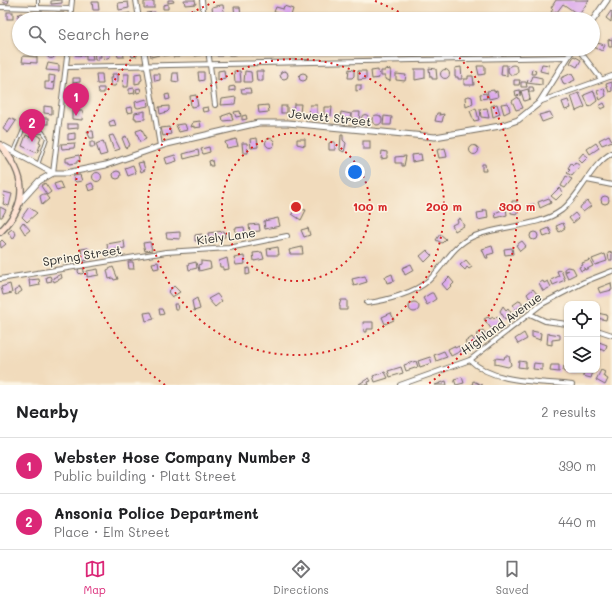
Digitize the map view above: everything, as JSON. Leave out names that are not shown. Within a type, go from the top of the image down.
[{"type":"main road","points":[[0,145],[13,162],[18,174],[21,201],[13,218],[0,232]]},
{"type":"street","points":[[71,12],[72,0]]},
{"type":"street","points":[[136,0],[138,12]]},
{"type":"street","points":[[202,0],[203,12]]},
{"type":"street","points":[[599,12],[607,0]]},
{"type":"street","points":[[0,7],[71,9]]},
{"type":"street","points":[[53,173],[67,56]]},
{"type":"street","points":[[145,56],[160,146]]},
{"type":"street","points":[[209,56],[215,105]]},
{"type":"street","points":[[583,56],[601,79]]},
{"type":"street","points":[[66,67],[568,57]]},
{"type":"street","name":"Jewett Street","points":[[53,173],[66,173],[106,165],[160,146],[243,126],[273,122],[435,137],[500,126],[518,120],[539,103],[568,57]]},
{"type":"street","points":[[539,103],[612,76]]},
{"type":"street","points":[[0,145],[53,173]]},
{"type":"street","points":[[367,303],[384,301],[424,283],[456,247],[470,238],[555,214],[568,204],[603,159],[612,153]]},
{"type":"street","points":[[21,201],[39,181],[53,173]]},
{"type":"street","points":[[587,180],[612,185]]},
{"type":"street","name":"Kiely Lane","points":[[166,252],[229,248],[287,236]]},
{"type":"street","name":"Spring Street","points":[[0,279],[166,252]]},
{"type":"street","name":"Highland Avenue","points":[[400,385],[470,360],[550,299],[612,271]]},
{"type":"street","points":[[530,314],[545,321],[564,324]]},
{"type":"street","points":[[600,331],[612,335]]},
{"type":"street","points":[[470,360],[478,369],[495,376],[572,385]]},
{"type":"lane","points":[[38,0],[38,8]]},
{"type":"lane","points":[[14,152],[23,130],[28,129],[43,132],[47,138],[38,165]]},
{"type":"building","points":[[3,0],[9,0],[8,3],[4,3]]},
{"type":"building","points":[[62,0],[62,3],[51,4],[51,1]]},
{"type":"building","points":[[168,0],[173,0],[174,2],[168,3]]},
{"type":"building","points":[[184,0],[195,0],[196,4],[185,5]]},
{"type":"building","points":[[556,0],[589,0],[581,12],[575,12],[563,4],[557,12],[551,12],[553,9],[551,8]]},
{"type":"building","points":[[154,1],[154,8],[144,8],[144,2]]},
{"type":"building","points":[[92,2],[98,2],[99,10],[93,10]]},
{"type":"building","points":[[128,2],[129,8],[119,10],[118,3]]},
{"type":"building","points":[[168,4],[168,9],[163,9],[163,5]]},
{"type":"building","points":[[223,5],[224,12],[213,12],[212,7]]},
{"type":"building","points":[[284,6],[293,9],[292,12],[274,12],[276,7],[283,9]]},
{"type":"building","points":[[234,7],[240,7],[241,12],[234,12]]},
{"type":"building","points":[[611,11],[612,12],[611,22],[606,18]]},
{"type":"building","points":[[7,12],[12,12],[12,19],[7,19]]},
{"type":"building","points":[[612,39],[612,47],[609,47],[608,40]]},
{"type":"building","points":[[600,44],[605,45],[602,51],[600,50]]},
{"type":"building","points":[[23,56],[37,57],[37,63],[22,62]]},
{"type":"building","points":[[47,56],[55,56],[53,58]]},
{"type":"building","points":[[86,56],[92,56],[93,60],[86,60]]},
{"type":"building","points":[[95,56],[101,56],[98,57],[98,60],[95,60]]},
{"type":"building","points":[[104,56],[110,56],[110,57],[104,59]]},
{"type":"building","points":[[574,56],[581,60],[577,67],[570,63]]},
{"type":"building","points":[[48,63],[59,65],[59,71],[46,70]]},
{"type":"building","points":[[542,64],[549,65],[548,73],[540,71]]},
{"type":"building","points":[[502,65],[507,65],[507,76],[501,75]]},
{"type":"building","points":[[511,65],[515,65],[517,66],[517,74],[511,75],[508,72],[508,68]]},
{"type":"building","points":[[477,66],[485,66],[485,74],[479,75]]},
{"type":"building","points":[[461,67],[462,79],[458,79],[458,77],[455,77],[455,68]]},
{"type":"building","points":[[429,68],[436,69],[437,79],[432,79],[432,77],[430,77]]},
{"type":"building","points":[[349,69],[354,70],[354,76],[352,78],[348,78]]},
{"type":"building","points":[[385,69],[391,70],[390,81],[385,79],[385,76],[381,76],[381,71],[385,71]]},
{"type":"building","points":[[415,69],[425,69],[425,78],[415,80]]},
{"type":"building","points":[[532,69],[536,70],[535,74],[531,74]]},
{"type":"building","points":[[224,70],[225,78],[218,80],[218,71]]},
{"type":"building","points":[[378,70],[379,78],[372,79],[371,71]]},
{"type":"building","points":[[443,70],[447,70],[449,74],[447,78],[443,78],[441,76],[441,72]]},
{"type":"building","points":[[234,71],[240,71],[241,82],[235,82]]},
{"type":"building","points":[[245,71],[251,72],[252,82],[244,82]]},
{"type":"building","points":[[256,71],[263,71],[263,81],[257,81]]},
{"type":"building","points":[[282,71],[286,71],[288,75],[286,79],[282,79],[280,77],[280,73]]},
{"type":"building","points":[[358,71],[366,71],[366,79],[358,80]]},
{"type":"building","points":[[198,72],[204,72],[204,80],[199,81]]},
{"type":"building","points":[[141,73],[142,80],[140,83],[135,84],[135,74]]},
{"type":"building","points":[[173,73],[178,73],[179,82],[172,81]]},
{"type":"building","points":[[301,73],[305,73],[307,77],[305,81],[301,81],[299,79],[299,75]]},
{"type":"building","points":[[572,73],[575,80],[564,85],[561,78]]},
{"type":"building","points":[[96,74],[102,74],[103,84],[97,84]]},
{"type":"building","points":[[112,74],[118,74],[118,81],[115,86],[111,86],[110,78],[113,78]]},
{"type":"building","points":[[124,74],[129,74],[128,87],[123,87]]},
{"type":"building","points":[[154,74],[160,74],[160,80],[155,81]]},
{"type":"building","points":[[396,74],[406,75],[405,81],[396,80]]},
{"type":"building","points":[[49,75],[55,76],[54,82],[51,83],[55,83],[54,90],[45,89],[45,82],[49,82]]},
{"type":"building","points":[[468,76],[473,76],[474,85],[464,85],[464,79],[468,79]]},
{"type":"building","points":[[533,76],[542,78],[542,85],[527,83],[528,80],[531,81]]},
{"type":"building","points":[[73,78],[80,78],[80,82],[73,83]]},
{"type":"building","points":[[514,80],[520,80],[519,85],[514,85]]},
{"type":"building","points":[[521,82],[526,82],[527,87],[521,87]]},
{"type":"building","points":[[612,82],[612,91],[609,92],[606,84]]},
{"type":"building","points":[[356,85],[361,85],[361,90],[356,91]]},
{"type":"building","points":[[80,86],[80,93],[70,93],[69,87]]},
{"type":"building","points":[[235,86],[235,90],[229,91],[229,87]]},
{"type":"building","points":[[529,87],[533,87],[534,92],[529,92]]},
{"type":"building","points":[[98,88],[104,88],[104,93],[99,93]]},
{"type":"building","points":[[134,88],[135,93],[129,94],[129,89]]},
{"type":"building","points":[[140,88],[141,92],[137,93],[136,89]]},
{"type":"building","points":[[250,88],[251,93],[242,93],[241,89]]},
{"type":"building","points":[[604,88],[606,96],[600,100],[597,91]]},
{"type":"building","points":[[528,89],[530,99],[524,101],[521,91]]},
{"type":"building","points":[[494,90],[494,92],[497,91],[498,97],[489,99],[487,91]]},
{"type":"building","points":[[520,90],[521,95],[516,96],[515,91]]},
{"type":"building","points":[[594,91],[597,101],[589,107],[584,95]]},
{"type":"building","points":[[486,93],[487,98],[481,99],[480,94]]},
{"type":"building","points":[[579,93],[585,107],[576,111],[571,96]]},
{"type":"building","points":[[169,94],[170,99],[166,100],[165,95]]},
{"type":"building","points":[[196,95],[198,106],[191,107],[190,96]]},
{"type":"building","points":[[236,97],[235,104],[221,105],[222,99]]},
{"type":"building","points":[[465,97],[472,97],[473,104],[466,107]]},
{"type":"building","points":[[518,97],[523,108],[516,110],[512,101]]},
{"type":"building","points":[[147,99],[148,106],[136,107],[135,102]]},
{"type":"building","points":[[568,100],[571,108],[565,110],[562,102]]},
{"type":"building","points":[[69,101],[80,101],[80,106],[69,107]]},
{"type":"building","points":[[508,103],[510,111],[504,114],[501,104]]},
{"type":"building","points":[[604,103],[606,107],[601,109],[599,106]]},
{"type":"building","points":[[294,104],[301,104],[300,113],[293,113]]},
{"type":"building","points":[[497,104],[500,114],[493,117],[491,106]]},
{"type":"building","points":[[268,105],[269,112],[259,113],[258,106]]},
{"type":"building","points":[[310,105],[317,105],[317,115],[309,114]]},
{"type":"building","points":[[44,106],[52,107],[52,114],[44,113]]},
{"type":"building","points":[[169,106],[169,110],[167,112],[160,114],[159,107]]},
{"type":"building","points":[[281,106],[287,106],[287,113],[281,113]]},
{"type":"building","points":[[132,107],[133,112],[127,113],[126,108]]},
{"type":"building","points":[[208,107],[209,111],[203,112],[202,108]]},
{"type":"building","points":[[324,107],[332,107],[331,116],[324,116]]},
{"type":"building","points":[[476,108],[479,120],[474,121],[470,111]]},
{"type":"building","points":[[487,108],[489,118],[481,117],[480,109]]},
{"type":"building","points":[[72,111],[83,111],[82,120],[72,119]]},
{"type":"building","points":[[145,111],[145,119],[136,120],[136,118],[134,118],[135,113]]},
{"type":"building","points":[[240,111],[241,116],[236,117],[234,112]]},
{"type":"building","points":[[341,112],[351,114],[350,118],[340,119]]},
{"type":"building","points":[[360,112],[359,121],[352,121],[352,113]]},
{"type":"building","points":[[550,112],[553,118],[542,122],[539,115]]},
{"type":"building","points":[[231,113],[233,120],[223,121],[222,116]]},
{"type":"building","points":[[437,113],[440,113],[439,115],[444,114],[442,122],[435,121]]},
{"type":"building","points":[[246,115],[247,119],[242,120],[242,116]]},
{"type":"building","points":[[365,115],[368,118],[365,121],[362,118]]},
{"type":"building","points":[[375,115],[379,115],[382,120],[379,125],[375,125],[372,122],[372,118]]},
{"type":"building","points":[[384,116],[392,117],[391,125],[383,125]]},
{"type":"building","points":[[10,118],[16,121],[8,133],[3,129]]},
{"type":"building","points":[[39,118],[48,118],[48,124],[39,124]]},
{"type":"building","points":[[20,120],[26,120],[26,125],[21,125]]},
{"type":"building","points":[[114,120],[116,126],[110,127],[109,122]]},
{"type":"building","points":[[200,121],[201,127],[191,127],[193,122]]},
{"type":"building","points":[[68,124],[78,124],[78,128],[68,129]]},
{"type":"building","points":[[185,124],[187,130],[179,132],[176,125]]},
{"type":"building","points":[[169,127],[171,134],[163,136],[161,128]]},
{"type":"building","points":[[142,129],[146,139],[140,142],[136,131]]},
{"type":"building","points":[[87,131],[93,131],[94,138],[90,138]]},
{"type":"building","points":[[32,132],[41,137],[39,142],[41,143],[37,153],[22,146],[26,135],[30,137]]},
{"type":"building","points":[[75,133],[75,139],[68,140],[68,134]]},
{"type":"building","points":[[113,135],[120,149],[114,151],[109,136]]},
{"type":"building","points":[[341,135],[343,135],[343,140],[346,143],[344,152],[340,150]]},
{"type":"building","points":[[609,135],[612,141],[602,145],[599,140]]},
{"type":"building","points":[[126,136],[130,145],[126,148],[122,138]]},
{"type":"building","points":[[257,138],[258,147],[251,148],[250,139]]},
{"type":"building","points":[[270,138],[275,143],[270,148],[265,143]]},
{"type":"building","points":[[236,139],[238,146],[227,148],[225,142]]},
{"type":"building","points":[[297,139],[305,139],[305,146],[297,144]]},
{"type":"building","points":[[103,141],[107,154],[100,156],[96,144]]},
{"type":"building","points":[[363,141],[370,141],[370,149],[363,149]]},
{"type":"building","points":[[90,142],[94,142],[95,147],[90,147]]},
{"type":"building","points":[[335,142],[335,150],[329,150],[329,143]]},
{"type":"building","points":[[75,143],[74,148],[62,149],[61,144]]},
{"type":"building","points":[[242,143],[247,143],[248,153],[243,153]]},
{"type":"building","points":[[596,143],[599,148],[590,154],[587,149]]},
{"type":"building","points":[[474,145],[479,150],[474,155],[469,150]]},
{"type":"building","points":[[209,147],[210,152],[203,154],[201,149]]},
{"type":"building","points":[[445,148],[447,157],[439,158],[437,150]]},
{"type":"building","points":[[198,150],[199,155],[184,159],[183,154]]},
{"type":"building","points":[[382,151],[387,152],[387,158],[381,159]]},
{"type":"building","points":[[583,153],[588,157],[582,163],[578,159]]},
{"type":"building","points":[[421,154],[422,160],[412,162],[411,155]]},
{"type":"building","points":[[79,155],[80,160],[77,161],[77,163],[69,164],[69,162],[66,162],[66,158]]},
{"type":"building","points":[[175,155],[177,161],[167,164],[165,158]]},
{"type":"building","points":[[406,156],[404,166],[402,166],[402,163],[395,163],[395,157]]},
{"type":"building","points":[[212,160],[213,166],[210,166],[209,161]]},
{"type":"building","points":[[143,162],[145,170],[141,172],[138,163]]},
{"type":"building","points":[[575,162],[580,166],[572,176],[567,173],[570,170],[568,168],[571,163],[573,165]]},
{"type":"building","points":[[482,164],[485,164],[486,171],[482,171]]},
{"type":"building","points":[[133,165],[136,173],[128,176],[125,168]]},
{"type":"building","points":[[115,171],[119,171],[121,175],[119,179],[115,179],[113,177],[113,173]]},
{"type":"building","points":[[97,172],[102,177],[97,182],[92,177]]},
{"type":"building","points":[[80,175],[82,181],[76,182],[73,176]]},
{"type":"building","points":[[566,176],[572,179],[565,188],[561,186]]},
{"type":"building","points":[[60,182],[63,189],[57,191],[54,184]]},
{"type":"building","points":[[45,183],[51,192],[47,195],[41,186]]},
{"type":"building","points":[[92,183],[95,189],[89,191],[87,185]]},
{"type":"building","points":[[559,188],[563,193],[556,200],[551,196]]},
{"type":"building","points":[[4,192],[12,194],[9,206],[3,204],[5,196],[3,196]]},
{"type":"building","points":[[45,194],[49,199],[42,205],[40,196]]},
{"type":"building","points":[[605,196],[608,197],[608,203],[605,204],[602,203],[601,200],[602,197]]},
{"type":"building","points":[[549,198],[551,203],[540,208],[538,202]]},
{"type":"building","points":[[512,201],[517,201],[517,214],[511,213]]},
{"type":"building","points":[[587,201],[591,206],[583,212],[580,208]]},
{"type":"building","points":[[534,204],[535,210],[528,211],[527,205]]},
{"type":"building","points":[[296,205],[300,207],[299,209],[306,210],[301,220],[292,214]]},
{"type":"building","points":[[0,207],[6,210],[2,217],[0,217]]},
{"type":"building","points":[[29,207],[37,213],[27,222],[22,217]]},
{"type":"building","points":[[506,208],[507,215],[496,218],[495,213]]},
{"type":"building","points":[[483,210],[487,210],[488,218],[478,220],[477,213],[484,212]]},
{"type":"building","points":[[575,213],[579,218],[573,223],[569,218]]},
{"type":"building","points":[[278,218],[280,226],[265,229],[264,221]]},
{"type":"building","points":[[460,218],[464,226],[455,231],[452,225],[458,222],[457,220]]},
{"type":"building","points":[[23,222],[30,230],[25,234],[20,226]]},
{"type":"building","points":[[563,223],[565,228],[559,232],[556,226]]},
{"type":"building","points":[[259,224],[260,231],[250,232],[249,225]]},
{"type":"building","points":[[244,227],[245,233],[236,235],[235,228]]},
{"type":"building","points":[[308,228],[310,235],[304,237],[301,230]]},
{"type":"building","points":[[549,228],[552,234],[544,237],[542,231]]},
{"type":"building","points":[[12,229],[16,234],[13,239],[8,232]]},
{"type":"building","points":[[224,231],[225,237],[215,239],[215,236],[213,236],[214,240],[209,241],[208,233]]},
{"type":"building","points":[[180,232],[180,239],[167,238],[166,233]]},
{"type":"building","points":[[532,232],[536,232],[538,236],[536,240],[532,240],[530,238],[530,234]]},
{"type":"building","points":[[202,234],[203,240],[195,241],[195,235]]},
{"type":"building","points":[[440,234],[446,239],[442,243],[436,240]]},
{"type":"building","points":[[2,240],[6,244],[1,248],[0,242]]},
{"type":"building","points":[[124,241],[125,248],[108,251],[107,244]]},
{"type":"building","points":[[522,241],[526,246],[520,251],[516,245]]},
{"type":"building","points":[[150,242],[152,250],[145,251],[143,243]]},
{"type":"building","points":[[492,246],[494,253],[487,255],[488,258],[486,258],[482,249]]},
{"type":"building","points":[[278,247],[279,255],[268,255],[267,249]]},
{"type":"building","points":[[302,247],[303,254],[290,254],[289,250]]},
{"type":"building","points":[[88,248],[92,259],[83,261],[81,249]]},
{"type":"building","points":[[512,248],[513,254],[505,255],[504,249]]},
{"type":"building","points":[[427,250],[432,255],[425,262],[420,256]]},
{"type":"building","points":[[262,252],[264,259],[254,261],[253,253]]},
{"type":"building","points":[[612,252],[612,260],[609,260],[608,253]]},
{"type":"building","points":[[605,254],[607,261],[595,265],[592,259]]},
{"type":"building","points":[[244,256],[245,264],[236,265],[234,258]]},
{"type":"building","points":[[227,258],[229,269],[223,270],[223,267],[220,267],[219,261]]},
{"type":"building","points":[[466,260],[472,267],[469,269],[467,267],[465,270],[460,265]]},
{"type":"building","points":[[590,260],[593,266],[585,270],[584,267],[584,270],[581,271],[579,267],[583,265],[582,263]]},
{"type":"building","points":[[201,261],[210,262],[211,268],[199,271],[198,265],[201,264]]},
{"type":"building","points":[[128,262],[133,262],[134,269],[129,269]]},
{"type":"building","points":[[158,262],[159,268],[154,269],[152,263]]},
{"type":"building","points":[[196,262],[197,268],[189,270],[188,264]]},
{"type":"building","points":[[411,264],[414,270],[405,275],[402,268]]},
{"type":"building","points":[[113,267],[118,279],[114,280],[113,278],[109,279],[107,270]]},
{"type":"building","points":[[567,267],[573,268],[576,274],[568,278],[565,272],[569,270],[564,271]]},
{"type":"building","points":[[81,268],[84,271],[81,274],[78,271]]},
{"type":"building","points":[[249,268],[250,274],[246,275],[246,269]]},
{"type":"building","points":[[98,269],[99,275],[87,277],[87,271]]},
{"type":"building","points":[[561,270],[565,280],[553,285],[551,280],[559,276],[557,271]]},
{"type":"building","points":[[61,274],[62,278],[54,282],[53,278]]},
{"type":"building","points":[[392,274],[394,281],[387,283],[385,277]]},
{"type":"building","points":[[50,276],[52,281],[47,282],[46,277]]},
{"type":"building","points":[[365,276],[367,282],[354,286],[352,279]]},
{"type":"building","points":[[449,277],[454,283],[447,290],[442,284]]},
{"type":"building","points":[[39,279],[40,285],[30,287],[29,280]]},
{"type":"building","points":[[543,281],[544,283],[548,281],[551,287],[543,291],[539,283]]},
{"type":"building","points":[[611,283],[612,290],[600,293],[598,288]]},
{"type":"building","points":[[10,284],[12,293],[3,295],[1,287]]},
{"type":"building","points":[[174,286],[180,292],[172,297],[168,292]]},
{"type":"building","points":[[20,287],[22,291],[16,295],[14,291]]},
{"type":"building","points":[[533,289],[537,294],[530,299],[527,294]]},
{"type":"building","points":[[433,293],[436,299],[427,305],[423,298]]},
{"type":"building","points":[[217,294],[222,301],[215,307],[208,299]]},
{"type":"building","points":[[197,298],[200,309],[194,311],[192,301]]},
{"type":"building","points":[[341,300],[347,300],[347,310],[340,310],[339,306]]},
{"type":"building","points":[[520,300],[523,304],[516,310],[513,305]]},
{"type":"building","points":[[414,302],[419,307],[414,312],[409,307]]},
{"type":"building","points":[[174,304],[177,304],[178,310],[175,310]]},
{"type":"building","points":[[503,306],[506,310],[508,308],[512,314],[505,319],[500,311]]},
{"type":"building","points":[[159,309],[162,309],[164,314],[160,315]]},
{"type":"building","points":[[151,312],[154,319],[146,321],[144,313]]},
{"type":"building","points":[[391,313],[394,320],[385,324],[382,317]]},
{"type":"building","points":[[600,314],[607,315],[606,320],[600,319]]},
{"type":"building","points":[[497,316],[501,322],[492,330],[484,319],[488,317],[490,319],[493,317],[494,319]]},
{"type":"building","points":[[363,322],[373,322],[373,329],[367,329],[367,332],[364,332]]},
{"type":"building","points":[[483,330],[486,334],[480,339],[476,335]]},
{"type":"building","points":[[532,331],[541,333],[540,340],[532,337]]},
{"type":"building","points":[[524,333],[527,339],[518,344],[515,339]]},
{"type":"building","points":[[548,333],[560,335],[560,339],[552,340],[552,345],[547,344]]},
{"type":"building","points":[[472,337],[476,343],[468,347],[465,342]]},
{"type":"building","points":[[600,342],[607,345],[605,351],[600,349]]},
{"type":"building","points":[[454,346],[455,348],[459,346],[461,351],[451,356],[448,349]]},
{"type":"building","points":[[444,351],[447,357],[436,361],[434,355]]},
{"type":"building","points":[[505,356],[509,356],[511,365],[508,367],[495,364],[495,358],[504,359]]},
{"type":"building","points":[[430,357],[432,363],[420,367],[418,361]]},
{"type":"building","points":[[416,361],[418,367],[406,371],[404,365]]},
{"type":"building","points":[[519,361],[526,362],[526,368],[518,367]]},
{"type":"building","points":[[534,363],[542,364],[542,370],[533,369]]},
{"type":"building","points":[[551,365],[559,365],[559,372],[550,371]]},
{"type":"building","points":[[401,367],[403,373],[390,377],[388,371]]},
{"type":"building","points":[[601,370],[605,372],[603,376],[608,379],[605,385],[596,380]]},
{"type":"building","points":[[385,372],[388,378],[375,382],[373,376]]},
{"type":"building","points":[[584,373],[593,373],[591,378],[583,376]]},
{"type":"building","points":[[462,377],[464,383],[456,385],[454,379]]},
{"type":"building","points":[[369,378],[371,381],[368,382],[369,385],[359,384]]},
{"type":"building","points":[[446,381],[447,385],[435,385]]},
{"type":"building","points":[[473,381],[482,385],[472,385]]},
{"type":"place","name":"Webster Hose Company Number 3","points":[[76,116]]},
{"type":"place","name":"Ansonia Police Department","points":[[32,142]]}]
